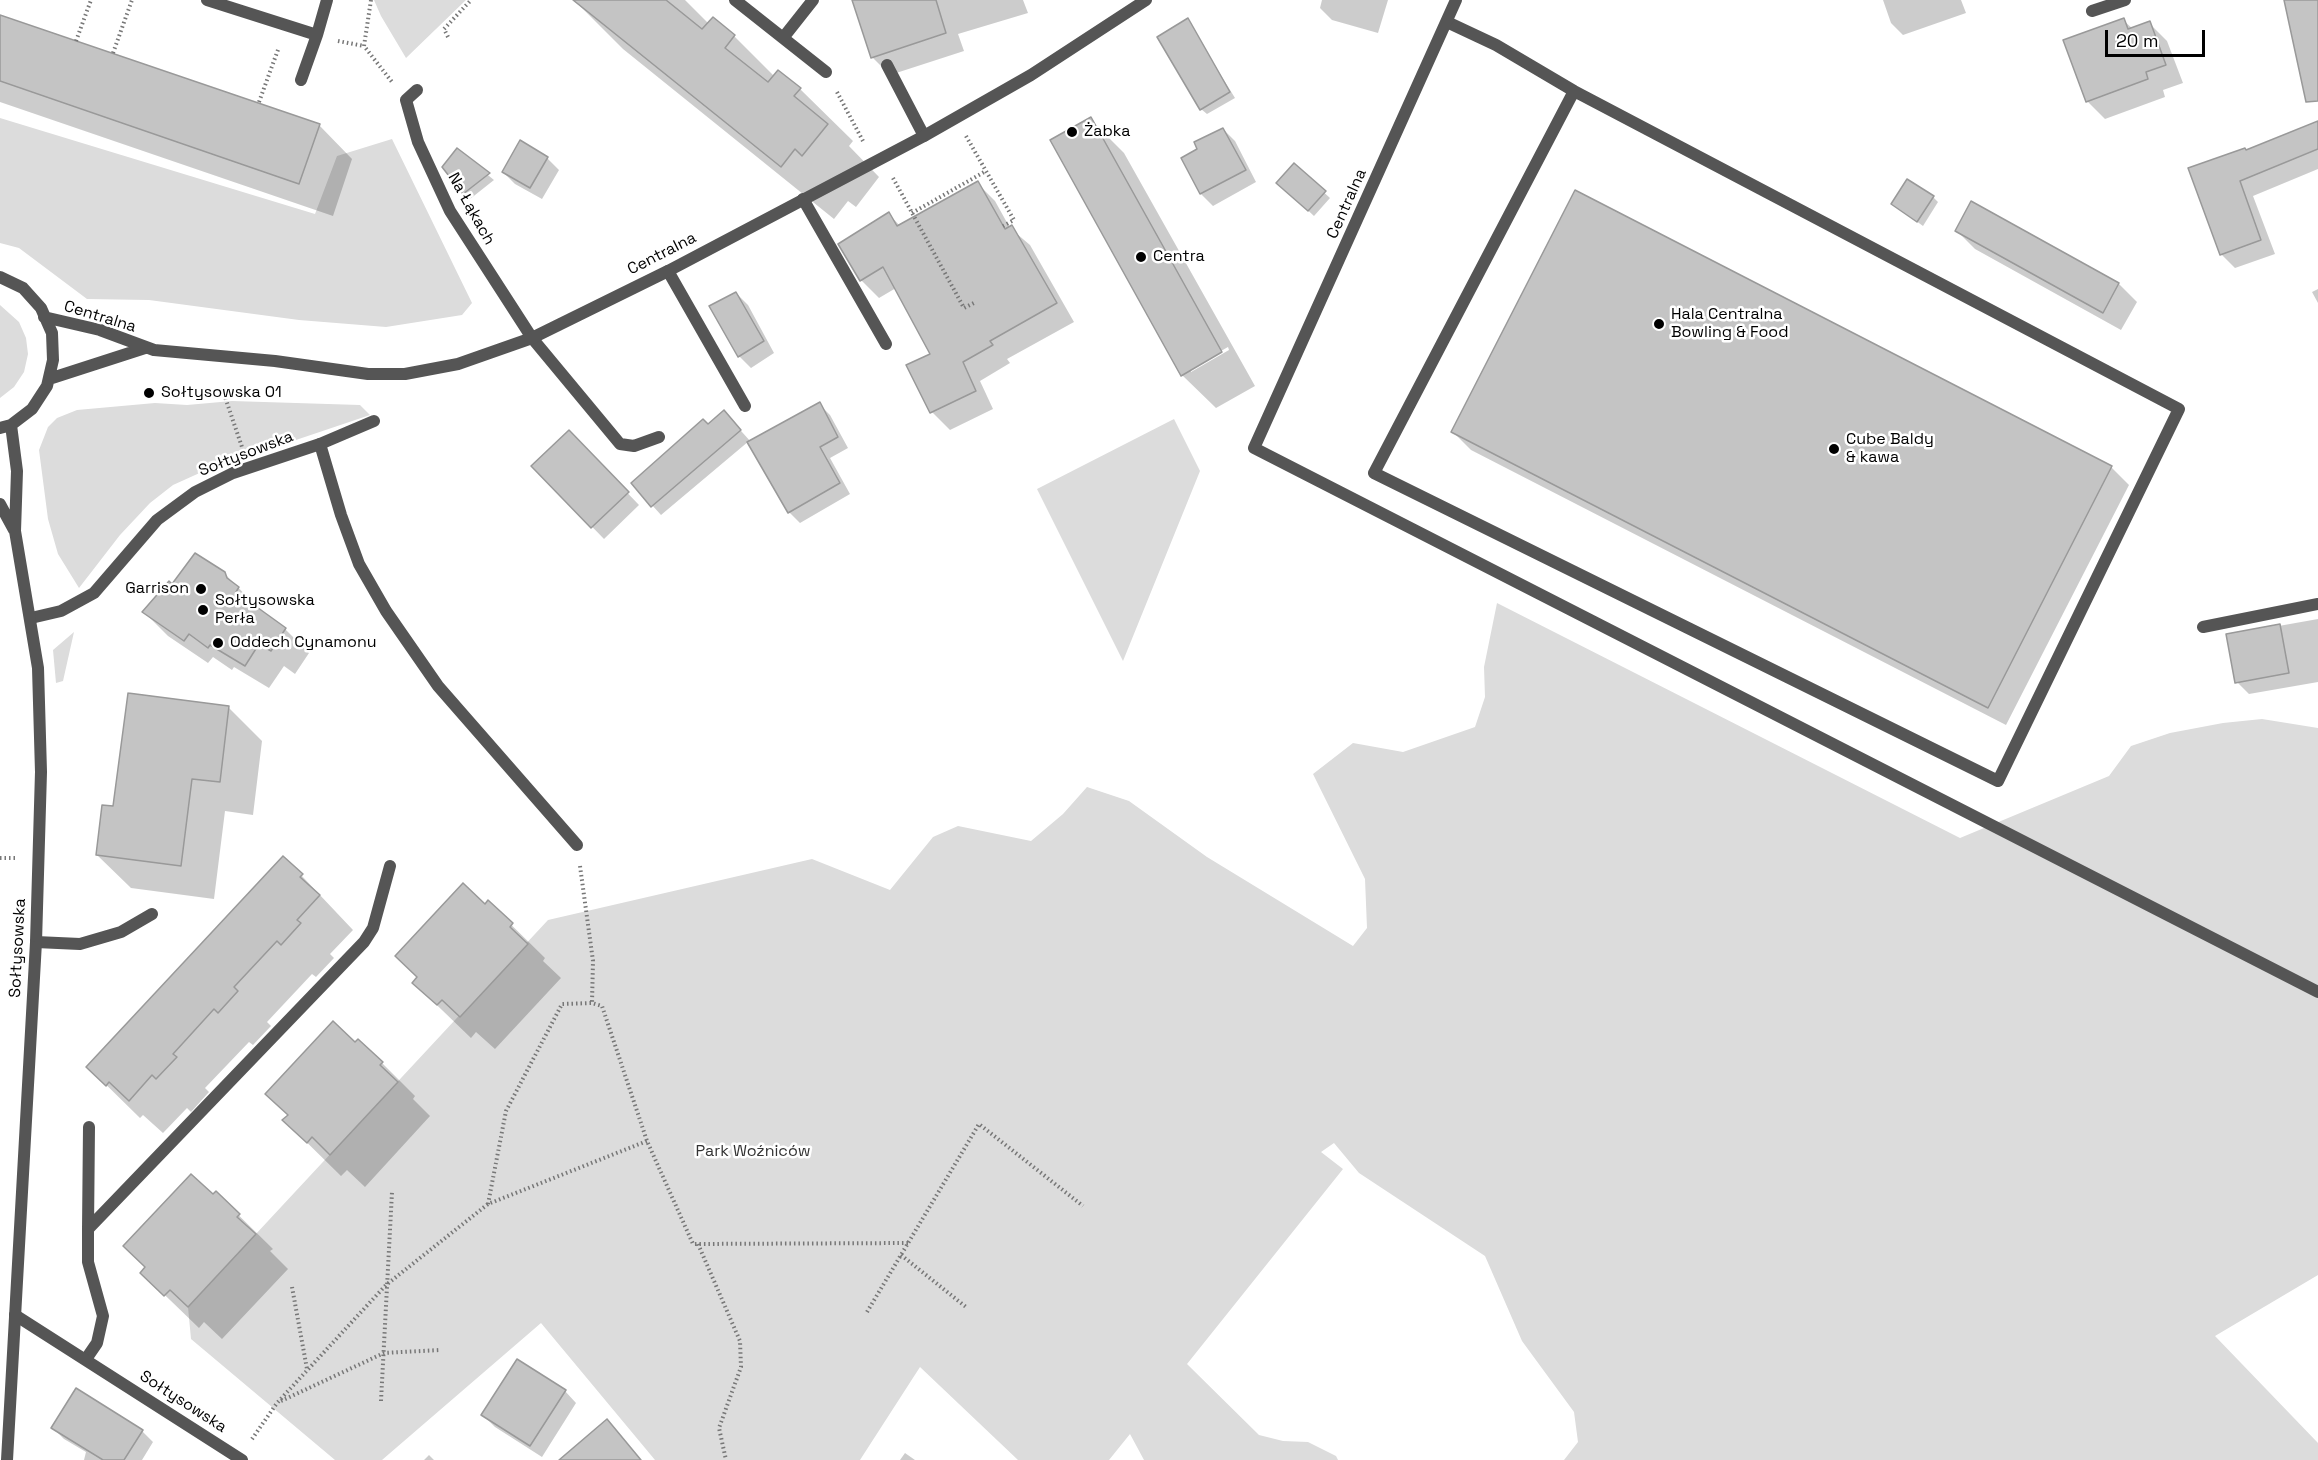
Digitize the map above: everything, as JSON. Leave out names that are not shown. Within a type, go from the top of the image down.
[{"type":"street","points":[[207,0],[317,35]]},
{"type":"street","points":[[301,80],[327,0]]},
{"type":"street","points":[[735,0],[826,72]]},
{"type":"street","points":[[783,38],[813,0]]},
{"type":"street","name":"Centralna","points":[[44,317],[100,330],[145,348],[387,375],[420,372],[458,364],[532,338],[668,271],[924,136],[1031,75],[1146,0]]},
{"type":"street","name":"Centralna","points":[[1456,0],[1254,448],[2318,992]]},
{"type":"street","points":[[2092,11],[2125,0]]},
{"type":"street","points":[[1448,22],[1496,45],[1574,91],[2179,409],[1998,781],[1374,473],[1574,91]]},
{"type":"street","points":[[887,65],[924,136]]},
{"type":"street","points":[[406,100],[417,90]]},
{"type":"street","name":"Na Łąkach","points":[[406,100],[418,142],[450,212],[532,338],[620,444],[633,446],[659,437]]},
{"type":"street","points":[[803,198],[886,344]]},
{"type":"street","points":[[668,271],[745,406]]},
{"type":"street","points":[[0,277],[23,288],[41,308],[52,333],[53,360],[49,379],[32,409],[5,426]]},
{"type":"street","name":"Centralna","points":[[49,379],[145,348]]},
{"type":"street","name":"Sołtysowska","points":[[31,618],[61,611],[94,593],[141,535],[175,504],[214,482],[374,422]]},
{"type":"street","name":"Sołtysowska","points":[[5,426],[17,471],[15,531],[31,618],[42,721],[36,942],[7,1460]]},
{"type":"street","points":[[320,444],[340,515],[359,564],[386,611],[438,686],[578,845]]},
{"type":"street","name":"Sołtysowska","points":[[0,504],[15,531]]},
{"type":"street","points":[[2203,627],[2318,604]]},
{"type":"street","points":[[88,1229],[364,942],[373,928],[390,866]]},
{"type":"street","points":[[36,942],[80,944],[121,932],[152,915]]},
{"type":"street","points":[[86,1359],[97,1343],[103,1316],[88,1262],[89,1127]]},
{"type":"street","name":"Sołtysowska","points":[[15,1315],[241,1459]]},
{"type":"path","points":[[76,41],[92,0]]},
{"type":"path","points":[[113,53],[132,0]]},
{"type":"path","points":[[364,46],[372,0]]},
{"type":"path","points":[[448,37],[444,29],[471,0]]},
{"type":"path","points":[[259,102],[286,25]]},
{"type":"path","points":[[331,39],[364,46],[406,100]]},
{"type":"path","points":[[826,72],[865,144]]},
{"type":"path","points":[[965,135],[1014,220],[1003,226]]},
{"type":"path","points":[[912,213],[986,171]]},
{"type":"path","points":[[892,177],[964,308],[974,303]]},
{"type":"path","points":[[224,394],[248,468]]},
{"type":"path","points":[[578,845],[593,961],[592,1003]]},
{"type":"path","points":[[0,858],[17,858]]},
{"type":"path","points":[[488,1204],[506,1111],[562,1004],[592,1003],[602,1006],[647,1141],[693,1244],[909,1243]]},
{"type":"path","points":[[867,1312],[979,1124],[1083,1206]]},
{"type":"path","points":[[241,1459],[278,1403],[386,1285],[488,1204],[647,1141]]},
{"type":"path","points":[[381,1401],[392,1192]]},
{"type":"path","points":[[698,1244],[740,1341],[741,1367],[719,1428],[726,1460]]},
{"type":"path","points":[[902,1255],[966,1307]]},
{"type":"path","points":[[292,1287],[307,1370]]},
{"type":"path","points":[[278,1403],[384,1353],[440,1350]]},
{"type":"green space","points":[[374,0],[466,0],[406,58]]},
{"type":"green space","points":[[0,118],[315,214],[337,156],[392,139],[472,303],[462,315],[386,327],[299,320],[149,300],[87,299],[19,248],[0,243]]},
{"type":"green space","points":[[0,305],[19,322],[26,338],[28,354],[24,372],[14,387],[0,398]]},
{"type":"green space","points":[[232,401],[360,405],[370,415],[204,471],[173,485],[150,503],[120,535],[79,588],[58,554],[48,519],[39,450],[48,427],[57,418],[77,410],[155,403],[187,405]]},
{"type":"green space","points":[[1174,419],[1200,471],[1123,661],[1037,489]]},
{"type":"green space","name":"Park Woźniców","points":[[1497,603],[1960,838],[2109,776],[2131,746],[2170,733],[2223,723],[2262,719],[2318,728],[2318,1275],[2215,1336],[2318,1443],[2318,1460],[1564,1460],[1578,1442],[1574,1412],[1522,1341],[1485,1256],[1359,1173],[1334,1143],[1321,1152],[1343,1169],[1187,1364],[1259,1435],[1283,1441],[1308,1442],[1336,1456],[1338,1460],[1144,1460],[1130,1434],[1109,1460],[1018,1460],[920,1367],[860,1460],[655,1460],[541,1323],[382,1460],[335,1460],[191,1339],[188,1307],[548,920],[812,859],[890,890],[933,837],[958,826],[1031,841],[1063,814],[1087,787],[1129,801],[1207,857],[1353,946],[1367,928],[1365,879],[1313,774],[1353,743],[1403,752],[1475,727],[1485,697],[1484,667]]},
{"type":"green space","points":[[74,632],[63,681],[56,683],[53,650]]},
{"type":"building","points":[[573,0],[666,0],[702,29],[713,17],[735,35],[725,48],[768,82],[778,70],[801,88],[794,96],[828,124],[802,156],[795,149],[781,167]]},
{"type":"building","points":[[852,0],[936,0],[946,33],[871,58]]},
{"type":"building","points":[[2284,0],[2318,0],[2318,101],[2306,102]]},
{"type":"building","points":[[0,15],[320,124],[299,184],[0,81]]},
{"type":"building","points":[[1188,18],[1230,92],[1200,110],[1157,37]]},
{"type":"building","points":[[2124,18],[2128,29],[2150,21],[2166,65],[2146,72],[2148,79],[2086,102],[2063,40]]},
{"type":"building","name":"Centra","points":[[1091,117],[1222,352],[1181,376],[1050,140]]},
{"type":"building","points":[[2318,121],[2318,149],[2240,181],[2261,240],[2220,255],[2188,168],[2245,148],[2246,150]]},
{"type":"building","points":[[1223,128],[1246,170],[1200,194],[1181,158],[1197,149],[1194,142]]},
{"type":"building","points":[[520,140],[548,157],[530,188],[502,172]]},
{"type":"building","points":[[457,148],[490,173],[463,194],[442,167]]},
{"type":"building","points":[[1294,163],[1326,191],[1308,211],[1276,183]]},
{"type":"building","points":[[1907,179],[1934,196],[1917,222],[1891,204]]},
{"type":"building","points":[[978,181],[1005,229],[1012,225],[1057,303],[990,341],[993,345],[963,362],[976,391],[930,413],[906,365],[930,354],[883,267],[860,281],[838,244],[889,212],[897,226]]},
{"type":"building","points":[[1575,190],[2112,466],[1988,708],[1451,432]]},
{"type":"building","points":[[1971,201],[2119,283],[2103,313],[1955,231]]},
{"type":"building","points":[[736,292],[764,341],[738,357],[709,306]]},
{"type":"building","points":[[820,402],[838,437],[820,447],[840,483],[788,513],[747,442]]},
{"type":"building","points":[[724,410],[741,430],[651,507],[631,483],[703,419],[708,424]]},
{"type":"building","points":[[569,430],[629,492],[591,528],[531,466]]},
{"type":"building","name":"Sołtysowska Perła","points":[[195,553],[225,572],[227,578],[239,587],[236,592],[286,628],[271,651],[259,644],[245,666],[210,645],[208,648],[189,634],[184,641],[142,612],[169,581],[172,584]]},
{"type":"building","points":[[2280,624],[2289,673],[2235,683],[2226,634]]},
{"type":"building","points":[[128,693],[229,706],[220,782],[192,779],[181,866],[96,855],[102,805],[113,806]]},
{"type":"building","points":[[283,856],[303,874],[300,877],[320,895],[297,920],[301,923],[281,945],[277,941],[234,987],[238,991],[218,1013],[214,1009],[173,1054],[177,1057],[156,1079],[152,1075],[129,1101],[109,1082],[106,1086],[86,1067]]},
{"type":"building","points":[[463,883],[485,904],[488,900],[513,923],[510,927],[528,944],[460,1017],[442,1000],[437,1005],[412,983],[417,977],[395,956]]},
{"type":"building","points":[[333,1021],[355,1042],[358,1039],[383,1062],[380,1065],[398,1082],[330,1155],[312,1137],[307,1143],[282,1120],[288,1115],[265,1094]]},
{"type":"building","points":[[191,1174],[213,1194],[216,1191],[240,1214],[237,1217],[256,1234],[188,1307],[170,1290],[164,1296],[140,1273],[145,1267],[123,1246]]},
{"type":"building","points":[[517,1359],[566,1390],[530,1446],[481,1415]]},
{"type":"building","points":[[76,1388],[143,1430],[124,1460],[103,1460],[51,1428]]},
{"type":"building","points":[[607,1419],[641,1460],[559,1460]]},
{"type":"place","name":"Żabka","points":[[1072,132]]},
{"type":"place","name":"Centra","points":[[1141,257]]},
{"type":"place","name":"Hala Centralna Bowling & Food","points":[[1659,324]]},
{"type":"place","name":"Sołtysowska 01","points":[[149,393]]},
{"type":"place","name":"Cube Baldy & kawa","points":[[1834,449]]},
{"type":"place","name":"Garrison","points":[[201,589]]},
{"type":"place","name":"Sołtysowska Perła","points":[[203,610]]},
{"type":"place","name":"Oddech Cynamonu","points":[[218,643]]}]
